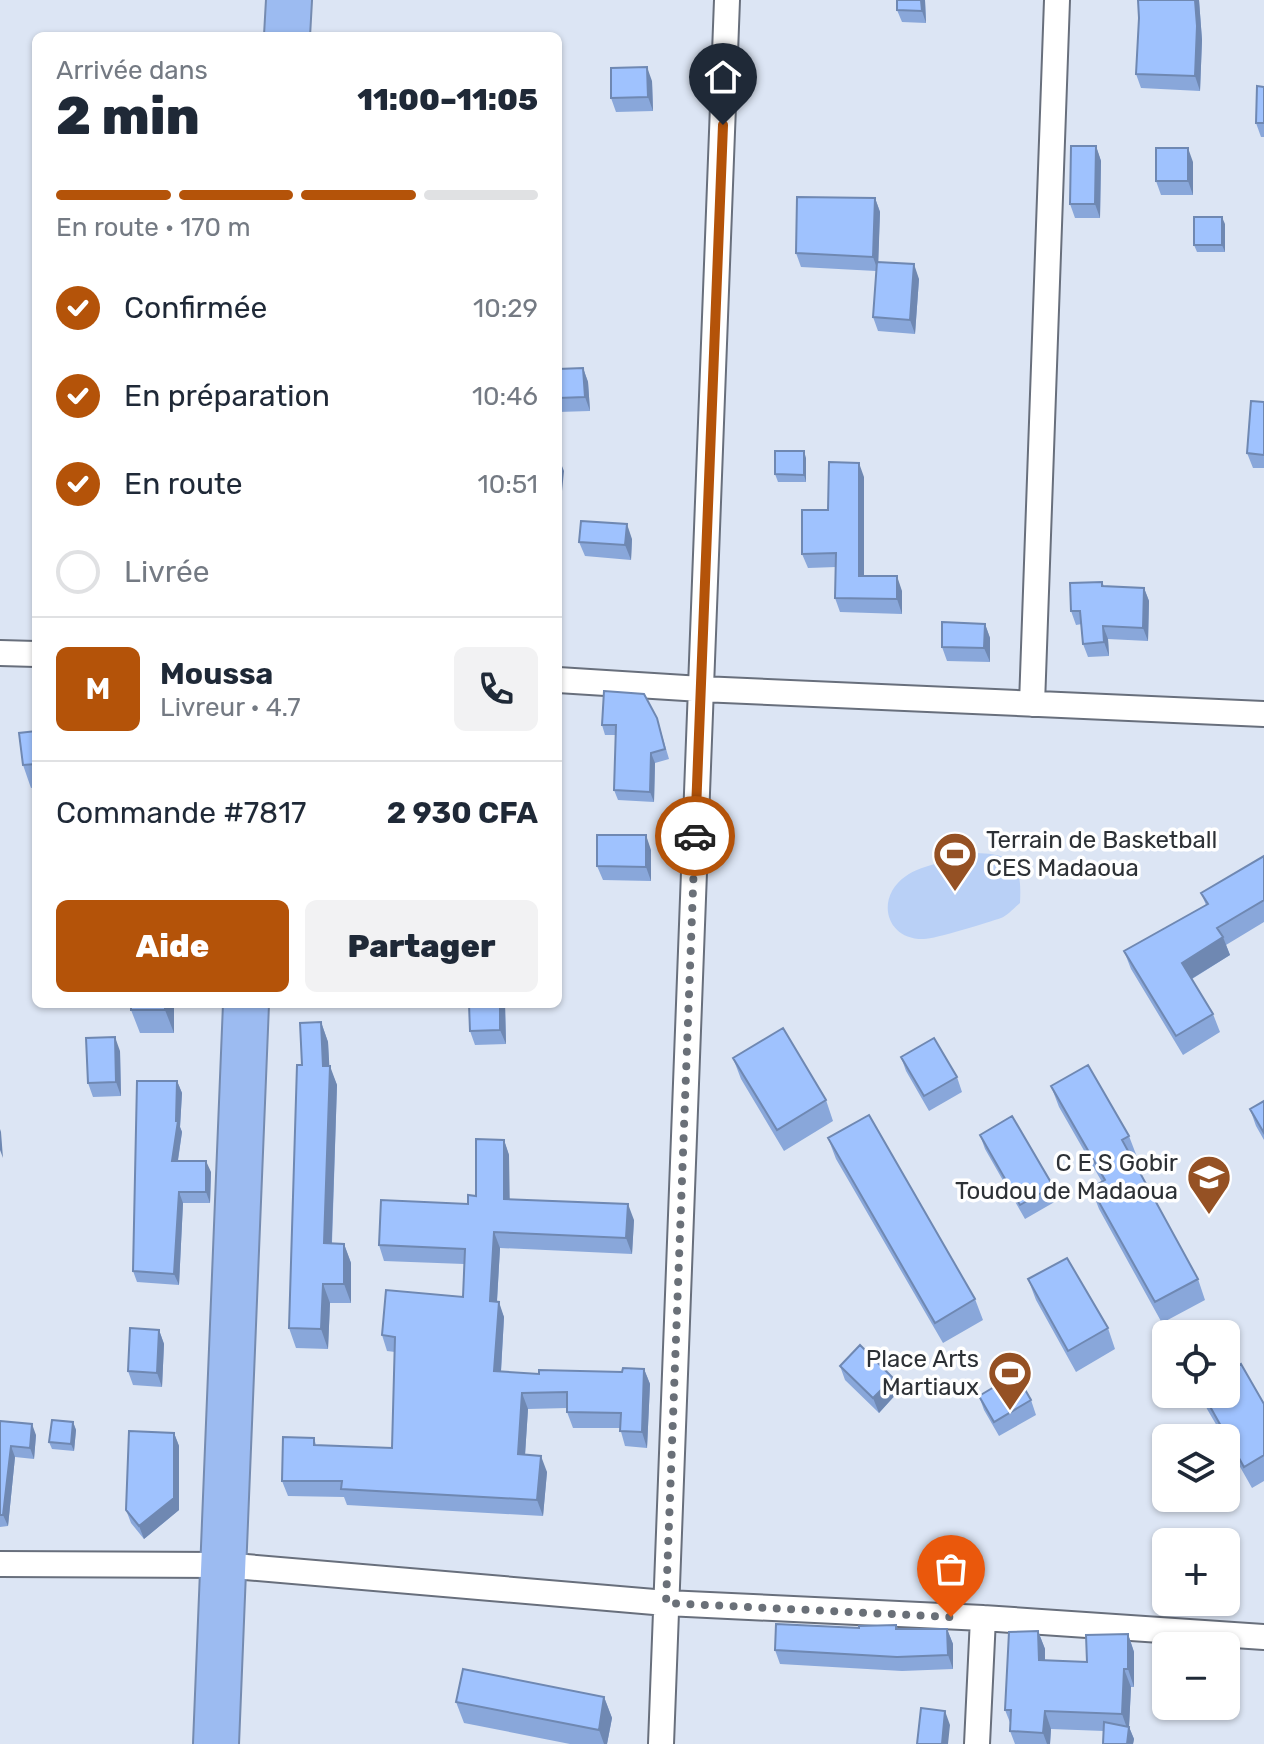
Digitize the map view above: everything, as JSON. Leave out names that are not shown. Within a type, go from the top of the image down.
[{"type":"highway","points":[[287,32],[289,0]]},
{"type":"highway","points":[[216,1744],[246,1008]]},
{"type":"street","points":[[661,1744],[727,0]]},
{"type":"street","points":[[1032,704],[1057,0]]},
{"type":"street","points":[[0,653],[32,654]]},
{"type":"street","points":[[562,680],[1264,714]]},
{"type":"street","points":[[0,1564],[222,1565],[666,1603],[983,1618],[1264,1637]]},
{"type":"street","points":[[977,1744],[983,1618]]},
{"type":"shaded area","name":"Terrain de Basketball CES Madaoua","points":[[976,853],[1000,856],[1013,864],[1019,879],[1020,903],[1004,917],[950,933],[924,939],[900,933],[889,916],[888,905],[896,885],[906,876],[930,865]]},
{"type":"building","points":[[897,0],[921,0],[922,11],[897,10]]},
{"type":"building","points":[[1138,0],[1195,0],[1195,76],[1136,74]]},
{"type":"building","points":[[647,67],[648,97],[611,98],[611,68]]},
{"type":"building","points":[[1257,86],[1264,87],[1264,123],[1256,123]]},
{"type":"building","points":[[1071,146],[1096,146],[1095,204],[1070,204]]},
{"type":"building","points":[[1156,148],[1188,148],[1188,181],[1156,181]]},
{"type":"building","points":[[797,197],[875,198],[873,257],[796,253]]},
{"type":"building","points":[[1194,217],[1222,217],[1222,245],[1194,245]]},
{"type":"building","points":[[877,262],[914,264],[910,320],[873,317]]},
{"type":"building","points":[[583,368],[585,397],[562,398],[562,369]]},
{"type":"building","points":[[1251,401],[1264,402],[1264,455],[1247,453]]},
{"type":"building","points":[[775,451],[804,451],[804,475],[775,474]]},
{"type":"building","points":[[829,462],[859,463],[859,576],[897,576],[897,599],[835,598],[836,553],[802,554],[802,510],[828,510]]},
{"type":"building","points":[[581,521],[627,524],[625,545],[579,542]]},
{"type":"building","points":[[1102,582],[1102,586],[1144,588],[1143,628],[1103,626],[1104,642],[1083,644],[1080,611],[1071,611],[1070,583]]},
{"type":"building","points":[[942,622],[985,624],[984,648],[942,647]]},
{"type":"building","points":[[604,691],[644,694],[657,718],[665,749],[651,753],[650,792],[614,790],[616,725],[602,725]]},
{"type":"building","points":[[32,731],[32,764],[23,765],[19,733]]},
{"type":"building","points":[[597,835],[646,835],[646,867],[597,866]]},
{"type":"building","points":[[1264,856],[1264,900],[1217,928],[1223,937],[1182,963],[1213,1014],[1176,1036],[1124,951],[1208,904],[1201,893]]},
{"type":"building","points":[[131,1008],[165,1008],[165,1010]]},
{"type":"building","points":[[469,1008],[500,1008],[500,1030],[470,1031]]},
{"type":"building","points":[[321,1022],[323,1066],[330,1066],[324,1243],[344,1244],[344,1284],[323,1284],[321,1329],[289,1328],[297,1065],[302,1065],[300,1023]]},
{"type":"building","points":[[783,1028],[826,1100],[777,1130],[733,1058]]},
{"type":"building","points":[[115,1037],[116,1082],[88,1083],[86,1038]]},
{"type":"building","points":[[934,1038],[957,1077],[924,1096],[901,1057]]},
{"type":"building","points":[[1088,1065],[1129,1136],[1122,1140],[1198,1279],[1155,1302],[1091,1188],[1105,1180],[1051,1086]]},
{"type":"building","points":[[137,1081],[177,1081],[178,1121],[172,1161],[206,1161],[206,1192],[179,1192],[174,1274],[133,1271]]},
{"type":"building","points":[[1264,1101],[1264,1133],[1250,1109]]},
{"type":"building","points":[[869,1115],[975,1299],[935,1323],[828,1138]]},
{"type":"building","points":[[1012,1116],[1053,1186],[1020,1205],[980,1135]]},
{"type":"building","points":[[476,1139],[504,1140],[504,1199],[628,1204],[626,1238],[494,1232],[490,1301],[499,1302],[494,1371],[539,1374],[539,1370],[622,1372],[623,1368],[644,1369],[642,1432],[620,1431],[621,1413],[567,1412],[567,1392],[522,1393],[518,1454],[541,1456],[537,1500],[341,1489],[342,1481],[282,1481],[283,1437],[314,1438],[314,1445],[392,1448],[395,1337],[382,1335],[386,1290],[463,1297],[465,1249],[379,1245],[381,1200],[468,1204],[468,1195],[476,1196]]},
{"type":"building","points":[[1067,1258],[1108,1328],[1068,1351],[1028,1279]]},
{"type":"building","points":[[130,1328],[159,1330],[157,1373],[128,1371]]},
{"type":"building","points":[[860,1345],[893,1378],[873,1398],[840,1366]]},
{"type":"building","points":[[1240,1365],[1264,1404],[1264,1455],[1244,1467],[1240,1460],[1240,1424],[1220,1424],[1211,1408],[1240,1408]]},
{"type":"building","points":[[1016,1374],[1031,1400],[994,1422],[979,1396]]},
{"type":"building","points":[[52,1420],[73,1422],[71,1444],[49,1442]]},
{"type":"building","points":[[0,1421],[32,1424],[30,1448],[11,1446],[3,1515],[0,1515]]},
{"type":"building","points":[[129,1431],[174,1433],[174,1498],[139,1526],[126,1510]]},
{"type":"building","points":[[776,1624],[859,1628],[896,1625],[896,1629],[947,1629],[948,1655],[897,1657],[775,1650]]},
{"type":"building","points":[[1038,1631],[1039,1660],[1087,1662],[1086,1635],[1128,1634],[1128,1669],[1124,1669],[1122,1714],[1045,1711],[1043,1733],[1010,1731],[1011,1710],[1005,1710],[1009,1632]]},
{"type":"building","points":[[463,1669],[604,1697],[599,1730],[456,1702]]},
{"type":"building","points":[[921,1708],[945,1711],[942,1744],[917,1744]]},
{"type":"building","points":[[1104,1722],[1129,1727],[1127,1744],[1103,1744]]},
{"type":"way so far","points":[[695,836],[666,1603],[951,1617]]},
{"type":"place","name":"Terrain de Basketball CES Madaoua","points":[[955,893]]},
{"type":"place","name":"C E S Gobir Toudou de Madaoua","points":[[1209,1216]]},
{"type":"place","name":"Place Arts Martiaux","points":[[1010,1412]]},
{"type":"route","points":[[695,836],[723,125]]}]
